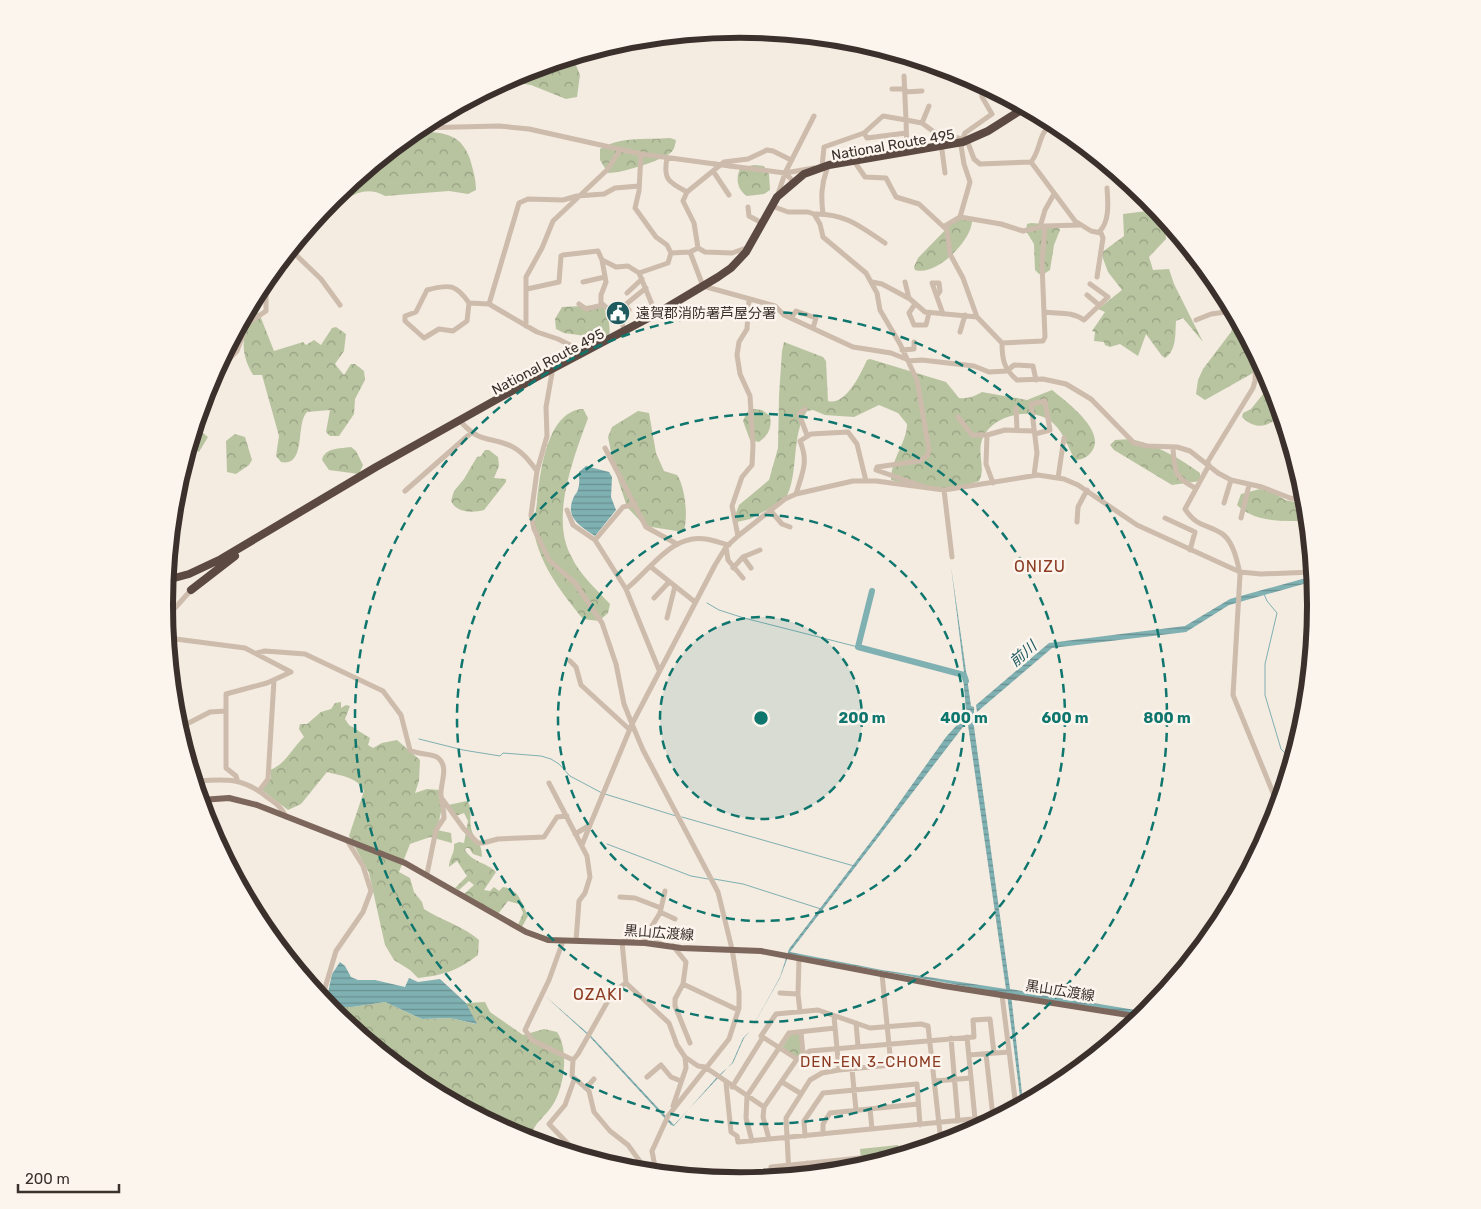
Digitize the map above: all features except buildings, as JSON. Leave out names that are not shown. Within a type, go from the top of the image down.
[{"type":"highway","name":"National Route 495","points":[[855,163],[963,142],[988,131],[1020,111]]},
{"type":"highway","name":"National Route 495","points":[[348,484],[552,373],[738,268],[748,256],[777,198],[793,181],[804,174],[825,168],[942,150],[999,129],[1024,113]]},
{"type":"highway","name":"National Route 495","points":[[174,578],[208,566],[461,419],[707,286],[730,268],[749,247],[773,206],[797,182],[825,168]]},
{"type":"highway","points":[[191,590],[255,539]]},
{"type":"highway","points":[[189,574],[200,575],[199,581]]},
{"type":"main road","name":"黒山広渡線","points":[[209,800],[238,800],[405,863],[526,932],[548,940],[622,942],[732,949],[799,958],[1002,995],[1130,1015]]},
{"type":"street","points":[[904,76],[907,152]]},
{"type":"street","points":[[892,89],[922,91]]},
{"type":"street","points":[[945,226],[960,216],[970,182],[964,164],[963,142],[965,133],[992,114],[982,98],[982,92]]},
{"type":"street","points":[[922,124],[929,106]]},
{"type":"street","points":[[777,198],[785,173],[814,116]]},
{"type":"street","points":[[823,214],[824,147],[864,133],[883,116],[922,124],[934,132],[963,142],[974,159],[980,164],[1031,162]]},
{"type":"street","points":[[434,128],[499,126],[521,128],[641,154],[785,173],[825,168]]},
{"type":"street","points":[[1031,162],[1036,154],[1042,134],[1049,128]]},
{"type":"street","points":[[864,133],[867,138],[906,133]]},
{"type":"street","points":[[526,326],[526,276],[542,248],[553,221],[607,170],[620,150]]},
{"type":"street","points":[[698,248],[694,224],[683,201],[687,192],[724,162],[748,159],[767,150],[791,160]]},
{"type":"street","points":[[942,150],[945,173]]},
{"type":"street","points":[[639,273],[668,263],[671,253],[666,243],[656,237],[635,210],[634,204],[639,186],[641,154]]},
{"type":"street","points":[[667,158],[664,172],[669,181],[687,192]]},
{"type":"street","points":[[1031,162],[1080,225],[1091,231],[1100,232]]},
{"type":"street","points":[[855,163],[865,177],[886,178],[896,197],[919,204],[945,226],[949,234],[950,254],[963,278],[977,317],[1002,343],[1002,363],[1007,371],[1017,380],[1055,380],[1075,388],[1110,416],[1134,442],[1146,446],[1173,449],[1177,447],[1190,451],[1218,473],[1231,480],[1262,487],[1290,498],[1298,499]]},
{"type":"street","points":[[713,171],[729,195]]},
{"type":"street","points":[[785,173],[793,181]]},
{"type":"street","points":[[490,304],[519,203],[528,199],[563,200],[604,194],[615,188],[639,186]]},
{"type":"street","points":[[1100,232],[1109,209],[1106,188]]},
{"type":"street","points":[[1002,343],[1043,341],[1042,227],[1043,214],[1054,194]]},
{"type":"street","points":[[773,206],[790,212],[808,212],[850,219],[885,243]]},
{"type":"street","points":[[748,207],[750,216],[762,222]]},
{"type":"street","points":[[814,214],[820,224],[823,237],[862,268],[872,282],[880,310],[917,380],[928,453],[919,461],[877,467],[876,470],[933,490]]},
{"type":"street","points":[[960,216],[1001,224],[1023,231],[1042,227],[1080,225]]},
{"type":"street","points":[[1097,277],[1103,238],[1100,232]]},
{"type":"street","points":[[698,248],[705,252],[732,253],[749,247]]},
{"type":"street","points":[[671,253],[690,252],[698,248]]},
{"type":"street","points":[[527,289],[559,282],[561,256],[564,254],[598,251],[602,260],[606,282],[600,298],[603,305],[619,318],[626,330]]},
{"type":"street","points":[[690,252],[707,286],[775,306],[791,318],[853,347],[891,353],[907,360],[974,366],[989,372],[1007,371],[1014,365],[1033,366],[1036,380]]},
{"type":"street","points":[[295,254],[321,279],[340,305]]},
{"type":"street","points":[[602,260],[616,267],[628,266],[639,273],[656,314]]},
{"type":"street","points":[[583,282],[605,277]]},
{"type":"street","points":[[628,293],[642,279]]},
{"type":"street","points":[[872,282],[882,284],[909,298],[921,310],[929,313],[977,317]]},
{"type":"street","points":[[905,282],[909,298]]},
{"type":"street","points":[[1044,312],[1066,313],[1078,316],[1084,320],[1108,297],[1090,284]]},
{"type":"street","points":[[454,287],[461,290],[469,303],[466,320],[453,331],[439,329],[424,338],[405,320],[405,316],[416,312],[427,290],[454,287]]},
{"type":"street","points":[[619,318],[628,310],[625,305],[646,288]]},
{"type":"street","points":[[248,324],[266,311],[266,294]]},
{"type":"street","points":[[938,294],[943,314]]},
{"type":"street","points":[[1087,294],[1099,305]]},
{"type":"street","points":[[738,536],[732,506],[742,477],[752,465],[753,446],[750,396],[740,374],[737,355],[739,342],[747,329],[749,299]]},
{"type":"street","points":[[469,303],[490,304],[526,326],[584,352]]},
{"type":"street","points":[[578,304],[586,309],[603,305]]},
{"type":"street","points":[[915,304],[910,313],[914,325],[926,325],[929,313]]},
{"type":"street","points":[[791,318],[796,311],[816,318],[813,328]]},
{"type":"street","points":[[1196,320],[1211,314],[1226,312]]},
{"type":"street","points":[[960,332],[965,315]]},
{"type":"street","points":[[230,358],[237,351],[246,327]]},
{"type":"street","points":[[902,350],[914,348],[914,342]]},
{"type":"street","points":[[1256,370],[1253,388],[1208,464],[1185,510],[1198,524],[1219,532],[1226,537],[1238,558],[1240,572],[1233,695],[1274,795]]},
{"type":"street","points":[[552,373],[546,407],[547,436],[537,471],[531,515],[534,529],[549,560],[576,582],[602,623],[630,726],[718,892],[732,949],[739,992],[738,1010],[729,1039],[672,1109]]},
{"type":"street","points":[[958,417],[972,435],[987,435],[998,431],[1017,430],[1035,433],[1050,430],[1045,401],[1031,404],[1035,433],[1036,453],[1034,475]]},
{"type":"street","points":[[1016,408],[1017,430]]},
{"type":"street","points":[[805,409],[799,414],[807,435]]},
{"type":"street","points":[[462,422],[471,433],[483,439],[516,449],[537,471]]},
{"type":"street","points":[[796,494],[806,458],[800,441],[807,435],[848,432],[857,444],[866,481]]},
{"type":"street","points":[[405,491],[471,433]]},
{"type":"street","points":[[987,435],[986,464],[993,483]]},
{"type":"street","points":[[1058,478],[1064,438]]},
{"type":"street","points":[[606,448],[646,526],[677,544]]},
{"type":"street","points":[[1173,449],[1176,473],[1181,481],[1195,488]]},
{"type":"street","points":[[582,845],[630,726],[695,602],[728,546],[785,498],[853,481],[944,490],[1034,475],[1058,478],[1087,490],[1137,525],[1240,572],[1268,574],[1306,572]]},
{"type":"street","points":[[1224,503],[1231,480]]},
{"type":"street","points":[[1241,518],[1249,485]]},
{"type":"street","points":[[944,490],[952,557]]},
{"type":"street","points":[[1077,522],[1078,507],[1087,490]]},
{"type":"street","points":[[595,540],[623,507],[634,504]]},
{"type":"street","points":[[567,510],[573,525],[595,540],[626,589],[659,670]]},
{"type":"street","points":[[770,510],[782,524],[790,527]]},
{"type":"street","points":[[1166,518],[1195,532],[1190,550]]},
{"type":"street","points":[[626,589],[651,567],[662,554],[687,539],[705,538],[728,546]]},
{"type":"street","points":[[728,546],[733,568],[743,578]]},
{"type":"street","points":[[733,568],[743,557],[760,550]]},
{"type":"street","points":[[743,557],[751,568]]},
{"type":"street","points":[[173,610],[199,581],[208,566]]},
{"type":"street","points":[[651,567],[695,602]]},
{"type":"street","points":[[654,598],[669,582]]},
{"type":"street","points":[[667,618],[675,586]]},
{"type":"street","points":[[175,639],[245,648],[291,672],[274,680],[226,694],[226,768],[237,779]]},
{"type":"street","points":[[257,653],[265,651],[305,654],[383,691],[401,715],[410,750],[434,756],[440,761],[444,769],[442,800],[444,818],[436,830],[427,874]]},
{"type":"street","points":[[570,661],[576,667],[581,685],[630,726]]},
{"type":"street","points":[[259,790],[268,779],[274,680]]},
{"type":"street","points":[[186,724],[210,712],[226,711]]},
{"type":"street","points":[[202,781],[237,779],[259,790],[283,809],[286,817]]},
{"type":"street","points":[[549,783],[587,856],[590,877],[585,892],[579,901],[576,941]]},
{"type":"street","points":[[442,800],[473,840],[483,843],[494,839],[544,837],[557,817],[566,816]]},
{"type":"street","points":[[575,834],[590,825]]},
{"type":"street","points":[[325,989],[336,951],[363,912],[372,891],[363,866],[348,842]]},
{"type":"street","points":[[645,937],[660,910],[665,891]]},
{"type":"street","points":[[620,897],[635,898],[675,919]]},
{"type":"street","points":[[664,945],[645,937],[632,937],[622,942],[626,982],[669,1023],[677,1045],[685,1057],[764,1107]]},
{"type":"street","points":[[562,941],[549,980],[525,1030],[532,1040],[573,1060]]},
{"type":"street","points":[[672,946],[686,962],[683,984],[675,999],[675,1006],[690,1043]]},
{"type":"street","points":[[799,958],[798,994],[800,1012]]},
{"type":"street","points":[[882,974],[891,1065]]},
{"type":"street","points":[[568,1144],[549,1124],[565,1104],[574,1080],[571,1066],[573,1060],[613,992],[626,982]]},
{"type":"street","points":[[683,984],[738,1010]]},
{"type":"street","points":[[780,992],[798,994]]},
{"type":"street","points":[[1002,995],[1015,1101]]},
{"type":"street","points":[[732,1087],[763,1037],[761,1036],[774,1015],[818,1010],[868,1028],[921,1024],[928,1026],[931,1039],[940,1134]]},
{"type":"street","points":[[834,1016],[840,1070]]},
{"type":"street","points":[[769,1139],[763,1117],[764,1107],[803,1053],[931,1039],[974,1037],[972,1020],[990,1019],[994,1053]]},
{"type":"street","points":[[856,1023],[858,1046]]},
{"type":"street","points":[[752,1141],[746,1118],[747,1096],[789,1033],[836,1028]]},
{"type":"street","points":[[801,1032],[803,1053]]},
{"type":"street","points":[[763,1037],[797,1059]]},
{"type":"street","points":[[968,1037],[975,1119]]},
{"type":"street","points":[[951,1038],[958,1121]]},
{"type":"street","points":[[969,1055],[1009,1052]]},
{"type":"street","points":[[986,1054],[992,1112]]},
{"type":"street","points":[[644,1163],[652,1151],[672,1109],[686,1068],[685,1057]]},
{"type":"street","points":[[789,1169],[786,1118],[800,1093],[816,1075],[852,1068],[933,1061]]},
{"type":"street","points":[[648,1078],[660,1065],[671,1078],[681,1081]]},
{"type":"street","points":[[852,1068],[856,1110]]},
{"type":"street","points":[[935,1081],[971,1078]]},
{"type":"street","points":[[574,1080],[586,1088],[594,1112],[642,1163]]},
{"type":"street","points":[[586,1088],[594,1080]]},
{"type":"street","points":[[782,1082],[800,1093]]},
{"type":"street","points":[[726,1083],[731,1132],[737,1136],[738,1142],[978,1119]]},
{"type":"street","points":[[805,1136],[804,1121],[823,1093],[854,1090],[917,1084],[920,1125]]},
{"type":"street","points":[[823,1134],[823,1124],[830,1113],[918,1104]]},
{"type":"street","points":[[870,1109],[872,1129]]},
{"type":"street","points":[[652,1151],[655,1165]]},
{"type":"street","points":[[771,1170],[771,1167],[860,1159]]},
{"type":"street","points":[[807,1163],[807,1168]]},
{"type":"green space","points":[[576,65],[580,75],[577,97],[566,99],[531,85],[519,83],[554,70]]},
{"type":"green space","points":[[427,132],[448,135],[461,143],[470,159],[475,178],[476,190],[468,194],[449,191],[385,196],[370,191],[356,194],[346,199],[367,178]]},
{"type":"green space","points":[[670,138],[676,140],[671,153],[639,167],[608,173],[600,160],[600,149],[616,142],[634,139]]},
{"type":"green space","points":[[764,166],[769,174],[770,190],[764,194],[747,196],[739,187],[739,171],[741,167]]},
{"type":"green space","points":[[1147,211],[1166,229],[1166,239],[1149,257],[1153,270],[1169,269],[1174,284],[1203,342],[1183,318],[1176,321],[1172,351],[1165,358],[1146,334],[1138,356],[1120,344],[1110,347],[1105,345],[1104,342],[1094,341],[1095,332],[1092,331],[1105,312],[1098,309],[1122,290],[1108,272],[1101,253],[1124,236],[1123,214]]},
{"type":"green space","points":[[963,218],[972,221],[966,238],[960,247],[942,263],[933,268],[923,271],[915,270],[914,267],[918,258],[955,220]]},
{"type":"green space","points":[[1027,224],[1057,225],[1060,230],[1054,245],[1050,270],[1044,274],[1039,274],[1035,270],[1034,244],[1026,231]]},
{"type":"green space","points":[[602,305],[609,322],[610,331],[608,339],[564,333],[556,329],[555,319],[562,307]]},
{"type":"green space","points":[[255,312],[259,313],[274,351],[303,342],[306,345],[314,340],[321,345],[332,328],[336,327],[346,334],[344,351],[335,364],[344,375],[351,364],[355,364],[364,371],[365,380],[355,399],[354,414],[339,436],[330,436],[326,432],[330,410],[307,412],[294,458],[289,462],[281,462],[276,456],[279,436],[262,375],[253,375],[247,364],[244,335],[246,329],[248,329],[249,322]]},
{"type":"green space","points":[[1233,324],[1255,367],[1253,373],[1205,400],[1196,394],[1198,380],[1203,369],[1231,332]]},
{"type":"green space","points":[[784,342],[823,357],[826,361],[828,401],[841,399],[847,394],[857,380],[867,360],[870,359],[946,382],[959,398],[971,397],[982,392],[1027,400],[1052,390],[1083,418],[1094,435],[1095,443],[1089,455],[1075,460],[1057,427],[1046,418],[1036,415],[1014,415],[994,424],[982,440],[980,451],[982,472],[979,481],[956,489],[914,486],[891,480],[907,424],[898,413],[879,405],[854,417],[825,415],[813,410],[807,411],[798,432],[790,489],[785,500],[750,519],[737,522],[736,513],[739,505],[769,480],[778,448],[779,396]]},
{"type":"green space","points":[[1265,391],[1276,419],[1262,426],[1252,424],[1242,417],[1243,413],[1251,409]]},
{"type":"green space","points":[[583,409],[588,418],[566,487],[563,523],[565,540],[575,563],[610,604],[608,613],[599,621],[583,619],[568,600],[548,570],[538,549],[534,533],[540,476],[547,446],[553,432],[561,421],[571,412]]},
{"type":"green space","points":[[753,409],[762,410],[770,416],[771,424],[769,431],[759,442],[750,440],[743,421],[747,412]]},
{"type":"green space","points":[[638,411],[649,413],[656,453],[664,471],[677,475],[680,480],[686,512],[683,532],[645,526],[627,507],[614,467],[608,437],[612,427]]},
{"type":"green space","points":[[201,432],[208,437],[199,452],[196,450]]},
{"type":"green space","points":[[235,434],[245,437],[252,460],[249,465],[236,474],[227,472],[226,441]]},
{"type":"green space","points":[[1131,439],[1159,449],[1184,462],[1200,473],[1200,481],[1172,485],[1114,450],[1110,445],[1115,440]]},
{"type":"green space","points":[[351,447],[356,451],[363,465],[359,474],[329,470],[322,460],[326,453],[334,449]]},
{"type":"green space","points":[[485,450],[489,450],[498,457],[499,466],[494,478],[506,479],[506,482],[484,510],[470,512],[461,510],[453,505],[451,501],[454,491],[464,479],[477,457],[481,456]]},
{"type":"green space","points":[[1260,489],[1271,491],[1285,500],[1298,503],[1302,521],[1270,520],[1252,515],[1237,505],[1241,494]]},
{"type":"green space","points":[[341,702],[341,708],[346,705],[350,706],[345,719],[349,725],[370,738],[368,745],[373,748],[382,743],[397,740],[420,760],[419,781],[415,793],[427,789],[439,790],[445,805],[441,812],[437,830],[451,833],[452,843],[430,837],[410,844],[399,872],[410,878],[414,892],[422,902],[424,909],[467,931],[479,940],[478,955],[450,971],[418,978],[410,970],[394,960],[385,945],[369,873],[349,836],[364,791],[358,783],[327,772],[301,804],[288,810],[262,790],[271,778],[270,770],[285,760],[304,737],[299,729],[300,724],[307,724],[321,712],[331,709],[335,703]]},
{"type":"green space","points":[[467,801],[470,810],[471,828],[481,847],[482,857],[473,854],[469,848],[465,850],[472,858],[496,872],[484,890],[490,891],[494,887],[499,891],[503,887],[508,888],[519,897],[528,916],[522,927],[518,925],[523,913],[519,904],[508,901],[498,914],[464,894],[474,885],[469,881],[459,890],[455,888],[467,876],[457,861],[449,867],[449,864],[454,851],[454,844],[464,843],[468,821],[464,813],[456,816],[448,805]]},
{"type":"green space","points":[[385,1002],[422,1019],[450,1018],[476,1024],[466,1003],[485,1002],[490,1012],[523,1035],[544,1029],[557,1032],[563,1050],[564,1072],[554,1103],[533,1131],[490,1113],[457,1096],[395,1054],[342,1007]]},
{"type":"green space","points":[[800,1033],[802,1053],[796,1057],[782,1048],[791,1034]]},
{"type":"green space","points":[[898,1145],[898,1149],[861,1158],[860,1149]]},
{"type":"water","points":[[586,466],[609,472],[612,477],[611,497],[616,510],[595,536],[576,521],[571,512],[573,499],[579,487],[579,472]]},
{"type":"water","points":[[951,566],[971,706],[974,707],[974,727],[1010,989],[1136,1010],[1133,1013],[1011,994],[1022,1097],[1020,1098],[1007,994],[789,954],[780,978],[750,1031],[780,977],[789,949],[882,827],[946,737],[965,716],[966,723],[790,952],[882,970],[1006,989],[966,711],[964,672]]},
{"type":"water","points":[[1307,578],[1307,583],[1229,605],[1186,632],[1052,648],[977,712],[976,705],[1049,643],[1185,626],[1230,599]]},
{"type":"water","points":[[340,962],[345,966],[351,977],[358,980],[375,980],[405,987],[409,978],[418,982],[440,979],[466,1003],[477,1024],[450,1018],[422,1019],[385,1002],[342,1007],[328,993],[332,974]]},
{"type":"water","points":[[544,995],[591,1036],[674,1125],[689,1109],[674,1126],[671,1125],[590,1037]]},
{"type":"water","points":[[750,1031],[744,1038],[733,1063],[728,1068],[743,1038]]},
{"type":"water","points":[[728,1068],[689,1109],[718,1076]]},
{"type":"waterway","points":[[872,591],[858,647],[964,675],[966,681]]},
{"type":"waterway","points":[[1264,594],[1277,613],[1265,664],[1265,695],[1281,749],[1287,755]]},
{"type":"waterway","points":[[707,603],[719,610],[744,618],[858,647]]},
{"type":"waterway","points":[[419,739],[463,750],[500,756],[503,753],[541,756],[551,759],[559,764],[570,776],[602,793]]},
{"type":"waterway","points":[[605,794],[676,816]]},
{"type":"waterway","points":[[682,817],[854,866]]},
{"type":"waterway","points":[[607,844],[691,876],[708,879]]},
{"type":"waterway","points":[[714,879],[743,884],[821,909]]},
{"type":"place","name":"遠賀郡消防署芦屋分署","points":[[618,313]]},
{"type":"district","name":"ONIZU","points":[[1040,566]]},
{"type":"district","name":"OZAKI","points":[[598,994]]},
{"type":"district","name":"DEN-EN 3-CHOME","points":[[871,1062]]},
{"type":"water label","name":"前川","points":[[1023,654]]}]
